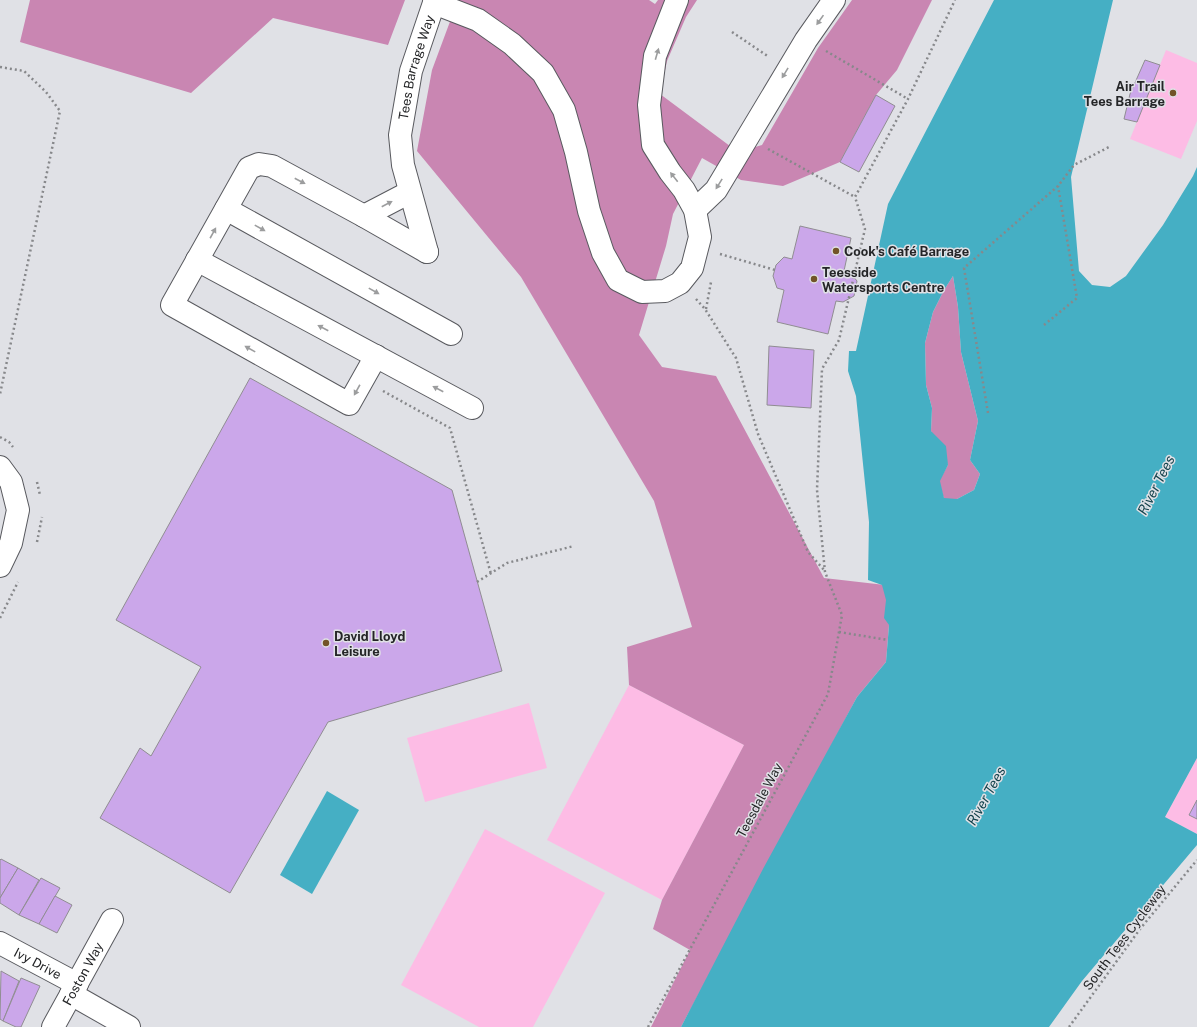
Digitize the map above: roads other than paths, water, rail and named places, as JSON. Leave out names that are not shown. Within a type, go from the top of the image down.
[{"type":"street","points":[[434,1],[478,20],[512,44],[543,73],[564,110],[576,152],[589,211],[603,253],[618,280],[642,292],[665,290],[680,283],[692,268],[700,237],[695,210],[684,190],[670,172],[653,145],[649,105],[655,56],[677,0]]},
{"type":"street","points":[[695,210],[716,190],[787,70],[834,0]]},
{"type":"street","name":"Tees Barrage Way","points":[[364,216],[427,252],[403,165],[400,135],[411,71],[434,1]]},
{"type":"street","points":[[376,356],[349,404],[172,305],[249,168],[259,164],[272,166],[364,216],[410,192]]},
{"type":"street","points":[[226,209],[451,334]]},
{"type":"street","points":[[197,260],[472,408]]},
{"type":"street","points":[[0,467],[11,482],[18,510],[11,543],[0,566]]},
{"type":"street","name":"Foston Way","points":[[53,1027],[112,920]]},
{"type":"street","name":"Ivy Drive","points":[[0,943],[74,989],[129,1027]]},
{"type":"water","name":"River Tees","points":[[994,0],[1113,0],[1071,177],[1079,271],[1092,285],[1110,287],[1126,276],[1163,225],[1197,167],[1197,758],[1165,817],[1197,834],[1197,845],[1082,981],[1049,1027],[681,1027],[764,867],[857,697],[886,662],[889,625],[884,618],[886,600],[882,585],[868,580],[869,522],[856,396],[848,371],[849,351],[856,351],[888,204]],"holes":[[[953,276],[958,307],[961,352],[978,421],[970,460],[980,474],[974,490],[957,499],[944,498],[940,481],[948,465],[946,446],[931,431],[932,408],[926,385],[925,343],[933,312]]]},
{"type":"water","points":[[327,791],[359,810],[312,894],[280,875]]},
{"type":"place","name":"Air Trail Tees Barrage","points":[[1173,93]]},
{"type":"place","name":"Cook's Café Barrage","points":[[836,251]]},
{"type":"place","name":"Teesside Watersports Centre","points":[[814,279]]},
{"type":"place","name":"David Lloyd Leisure","points":[[326,643]]}]
